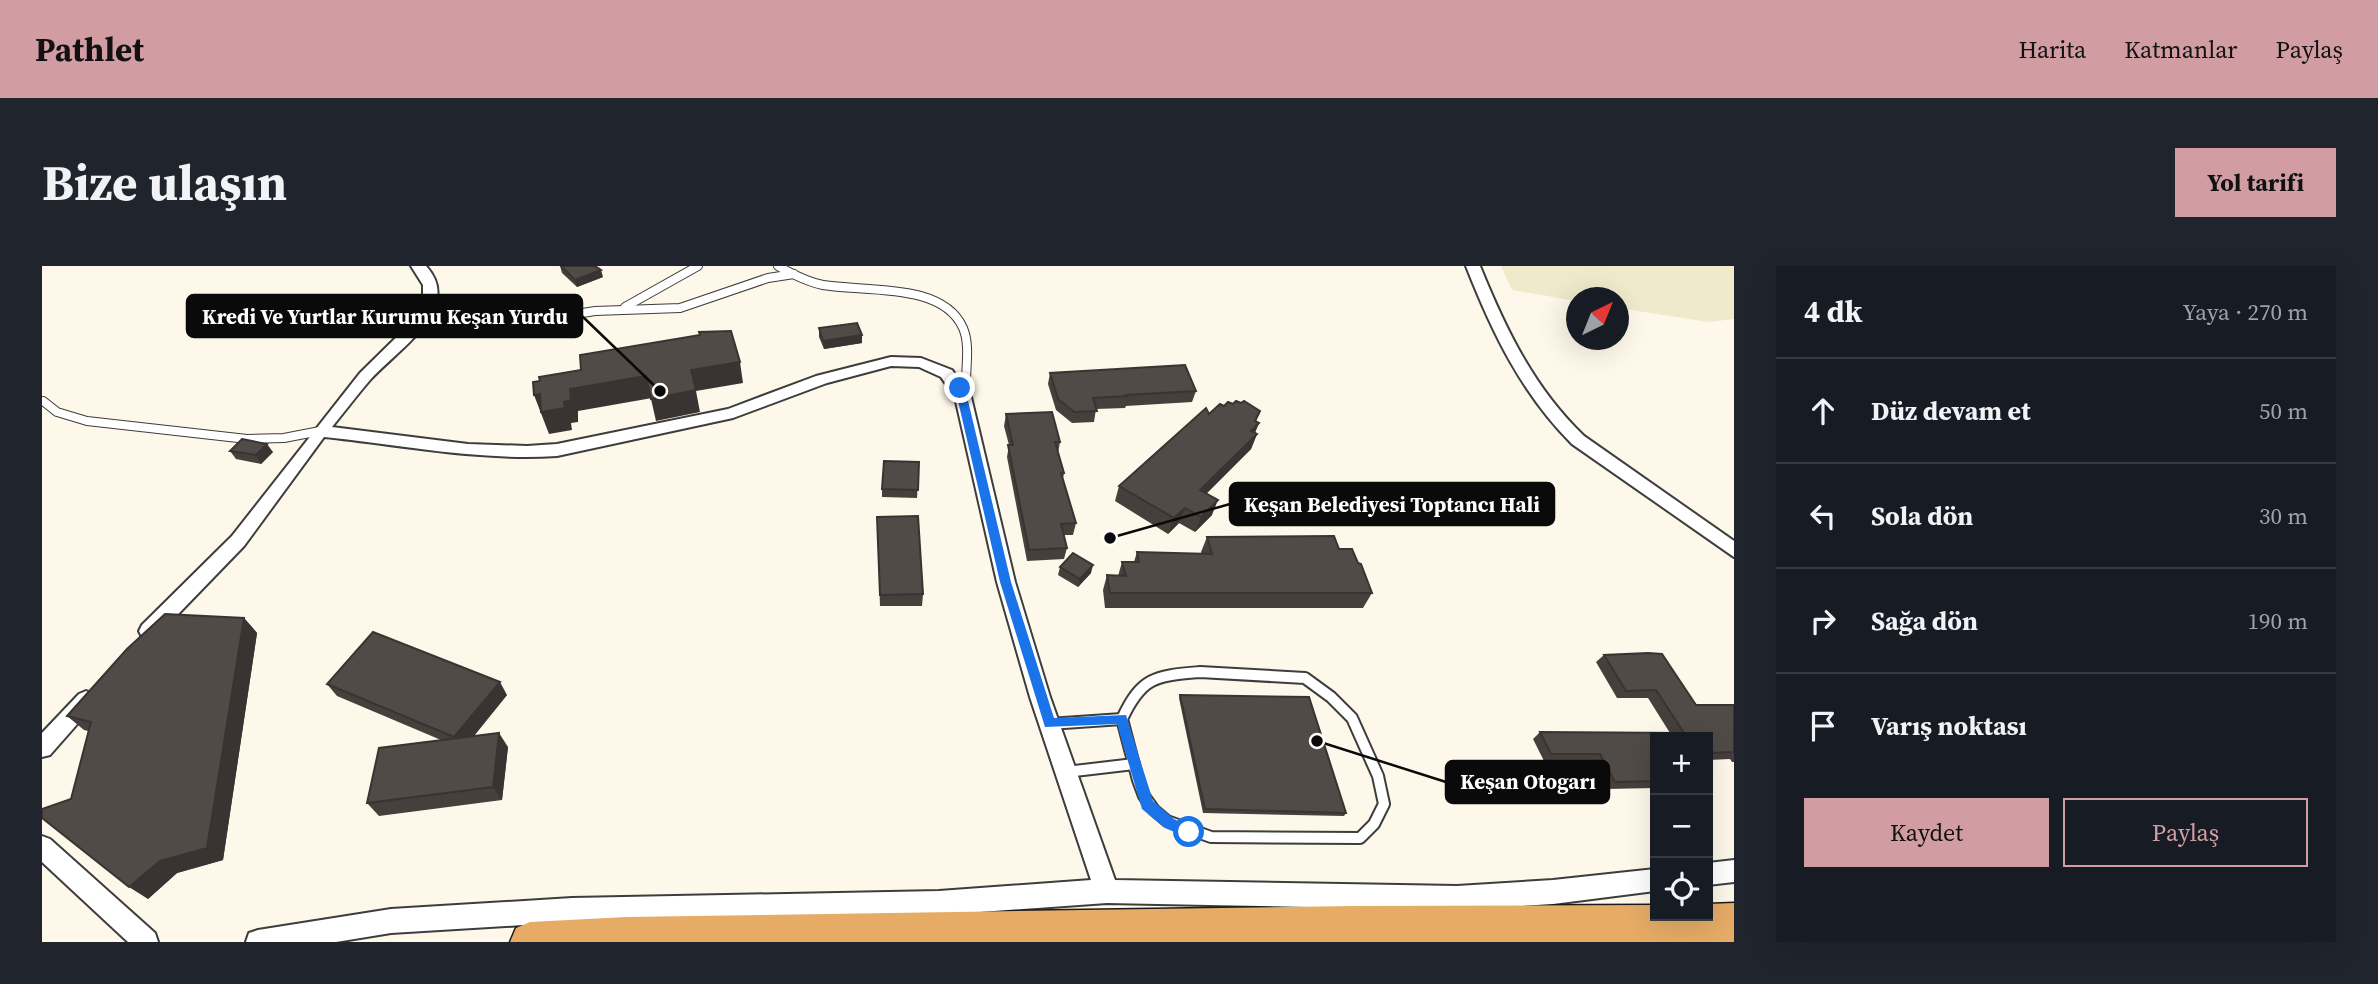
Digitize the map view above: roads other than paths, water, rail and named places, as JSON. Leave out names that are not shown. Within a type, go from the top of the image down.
[{"type":"highway","points":[[530,942],[626,937],[1734,923]]},
{"type":"street","points":[[134,647],[238,541],[320,431],[365,376],[419,324],[427,311],[432,286],[429,278],[418,266]]},
{"type":"street","points":[[1473,266],[1499,331],[1559,423],[1578,440],[1734,550]]},
{"type":"street","points":[[320,431],[370,435],[462,450],[557,450],[732,414],[836,375],[885,363],[918,362],[935,366],[951,375],[960,388],[1006,582],[1065,772],[1107,891]]},
{"type":"street","points":[[42,748],[97,687]]},
{"type":"street","points":[[42,847],[146,942]]},
{"type":"street","points":[[1713,873],[1734,871]]},
{"type":"street","points":[[258,942],[391,921],[572,910],[939,903],[1107,891],[1457,898],[1553,892],[1650,881]]},
{"type":"lane","points":[[623,309],[698,266]]},
{"type":"lane","points":[[778,266],[825,285],[876,287],[926,299],[952,313],[962,324],[965,337],[966,384],[960,388]]},
{"type":"lane","points":[[248,311],[388,302],[410,308],[419,324],[483,329],[623,309],[680,308],[768,278],[794,274]]},
{"type":"lane","points":[[43,401],[57,412],[87,421],[247,439],[284,438],[320,431]]},
{"type":"lane","points":[[1200,672],[1306,678],[1331,696],[1352,718],[1378,776],[1384,804],[1374,824],[1360,838],[1211,837],[1189,832],[1170,824],[1147,805],[1122,719],[1134,691],[1148,678],[1200,672]]},
{"type":"lane","points":[[1049,723],[1122,719]]},
{"type":"lane","points":[[1065,772],[1134,764]]},
{"type":"place","name":"Kredi Ve Yurtlar Kurumu Keşan Yurdu","points":[[660,391]]},
{"type":"place","name":"Keşan Belediyesi Toptancı Hali","points":[[1110,538]]},
{"type":"place","name":"Keşan Otogarı","points":[[1317,741]]}]
